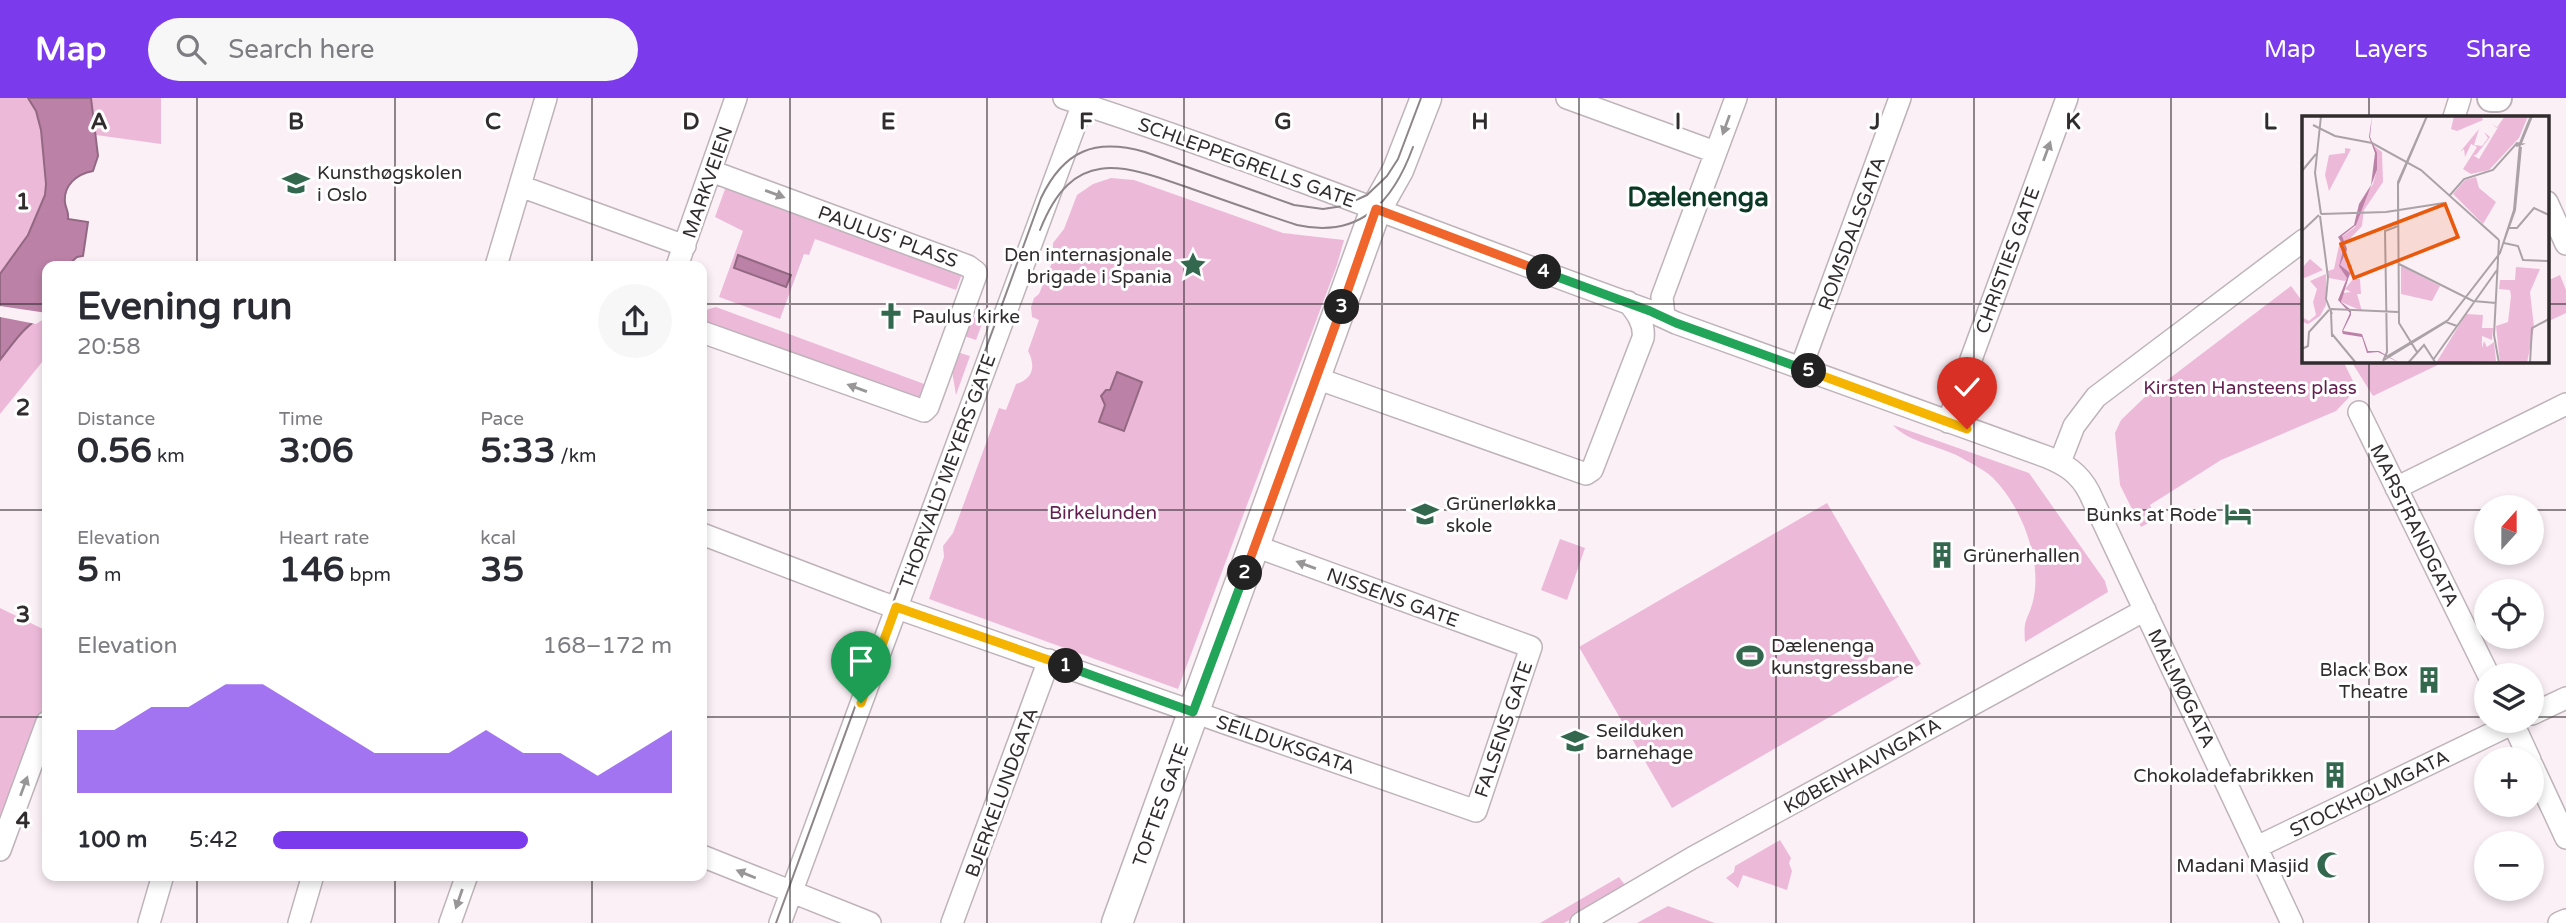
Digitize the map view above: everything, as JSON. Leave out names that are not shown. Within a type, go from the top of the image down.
[{"type":"main road","name":"TOFTES GATE","points":[[1117,923],[1376,209],[1405,153],[1426,98]]},
{"type":"street","points":[[498,261],[545,98]]},
{"type":"street","name":"MARKVEIEN","points":[[681,256],[736,98]]},
{"type":"street","points":[[1567,98],[1715,152]]},
{"type":"street","points":[[1664,317],[1662,298],[1736,98]]},
{"type":"street","name":"ROMSDALSGATA","points":[[1801,368],[1900,98]]},
{"type":"street","name":"CHRISTIES GATE","points":[[1948,422],[2067,98]]},
{"type":"street","points":[[2454,116],[2460,98]]},
{"type":"street","points":[[2491,98],[2498,98]]},
{"type":"street","name":"SCHLEPPEGRELLS GATE","points":[[1077,100],[1628,302],[1676,323],[2060,462]]},
{"type":"street","name":"THORVALD MEYERS GATE","points":[[780,923],[1077,100]]},
{"type":"street","name":"PAULUS' PLASS","points":[[707,333],[924,411],[928,407],[976,275],[968,266],[711,171]]},
{"type":"street","points":[[520,186],[681,256]]},
{"type":"street","points":[[2548,204],[2566,244]]},
{"type":"street","points":[[2060,462],[2074,426],[2096,397],[2302,242]]},
{"type":"street","points":[[1316,378],[1586,474],[1592,470],[1643,338],[1644,331],[1640,320],[1628,302]]},
{"type":"street","points":[[2396,488],[2566,404]]},
{"type":"street","name":"MARSTRANDGATA","points":[[2359,412],[2484,663]]},
{"type":"street","name":"MALMØGATA","points":[[2060,462],[2083,482],[2292,923]]},
{"type":"street","name":"SEILDUKSGATA","points":[[707,536],[896,607],[1476,811]]},
{"type":"street","name":"NISSENS GATE","points":[[1255,545],[1531,647]]},
{"type":"street","name":"KØBENHAVNGATA","points":[[1581,923],[1692,858],[2145,610]]},
{"type":"street","name":"FALSENS GATE","points":[[1476,811],[1531,647]]},
{"type":"street","name":"BJERKELUNDGATA","points":[[952,923],[1049,660]]},
{"type":"street","name":"STOCKHOLMGATA","points":[[2544,708],[2566,698]]},
{"type":"street","name":"STOCKHOLMGATA","points":[[2257,848],[2492,733]]},
{"type":"street","points":[[0,850],[42,736]]},
{"type":"street","points":[[2544,791],[2566,838]]},
{"type":"street","points":[[707,858],[870,923]]},
{"type":"street","points":[[149,923],[161,881]]},
{"type":"street","points":[[299,923],[311,881]]},
{"type":"street","points":[[450,923],[465,881]]},
{"type":"street","points":[[2559,923],[2566,920]]},
{"type":"green space","points":[[0,98],[28,98],[36,111],[41,130],[46,184],[45,195],[28,235],[63,261],[42,261],[42,362],[0,414]]},
{"type":"green space","points":[[91,98],[161,98],[161,144],[96,135]]},
{"type":"green space","name":"Birkelunden","points":[[1111,178],[1134,180],[1283,233],[1344,240],[1337,265],[1178,689],[929,599],[944,557],[943,546],[953,533],[999,408],[1006,410],[1016,384],[1026,379],[1031,371],[1032,362],[1028,351],[1039,320],[1032,317],[1031,307],[1053,260],[1053,243],[1064,229],[1077,195],[1093,184]]},
{"type":"green space","points":[[730,186],[962,274],[956,290],[815,239],[809,255],[804,254],[780,319],[719,297],[743,231],[715,217],[725,189]]},
{"type":"green space","points":[[2560,275],[2566,290],[2566,313],[2548,322],[2548,281]]},
{"type":"green space","name":"Kirsten Hansteens plass","points":[[2291,286],[2302,301],[2302,362],[2344,362],[2357,389],[2336,411],[2221,460],[2150,505],[2156,519],[2141,527],[2120,485],[2115,433],[2121,420],[2145,397]]},
{"type":"green space","points":[[989,305],[976,340],[961,335],[968,323]]},
{"type":"green space","points":[[716,307],[927,385],[919,405],[707,328],[707,310]]},
{"type":"green space","points":[[954,351],[970,356],[956,395],[952,371]]},
{"type":"green space","points":[[2352,362],[2444,362],[2373,396]]},
{"type":"green space","points":[[1893,425],[2029,473],[2105,581],[2108,592],[2025,642],[2025,623],[2033,601],[2035,569],[2027,534],[2012,503],[1985,471],[1960,457],[1907,436]]},
{"type":"green space","name":"Dælenenga kunstgressbane","points":[[1827,503],[1921,664],[1672,808],[1579,647]]},
{"type":"green space","points":[[1560,539],[1585,548],[1567,600],[1541,590]]},
{"type":"green space","points":[[0,608],[42,629],[42,733],[0,822]]},
{"type":"green space","points":[[1780,840],[1791,858],[1789,863],[1792,871],[1787,890],[1743,875],[1738,888],[1726,878],[1734,872],[1735,866]]},
{"type":"green space","points":[[1619,877],[1625,888],[1564,923],[1540,923]]},
{"type":"green space","points":[[1668,906],[1715,923],[1637,923]]},
{"type":"shaded area","points":[[28,98],[91,98],[98,156],[93,171],[72,181],[65,197],[68,219],[88,222],[83,256],[73,261],[42,261],[42,316],[25,329],[0,360],[0,274],[28,235],[45,195],[41,130],[36,111]]},
{"type":"shaded area","points":[[738,255],[791,275],[786,287],[734,268]]},
{"type":"shaded area","points":[[1117,372],[1142,382],[1124,431],[1099,422],[1105,405],[1101,396],[1106,390],[1110,390]]},
{"type":"pier","points":[[0,306],[42,312],[42,320],[36,324],[0,317]]},
{"type":"tram line","points":[[776,923],[1041,198],[1060,169],[1083,152],[1096,148],[1127,148],[1294,205],[1323,209],[1343,206],[1367,195],[1387,176],[1398,159],[1421,98]]},
{"type":"tram line","points":[[1040,230],[1054,203],[1069,184],[1085,173],[1104,168],[1146,174],[1297,225],[1319,228],[1339,226],[1356,221],[1384,200],[1405,167],[1413,147]]},
{"type":"place","name":"Kunsthøgskolen i Oslo","points":[[296,183]]},
{"type":"place","name":"Den internasjonale brigade i Spania","points":[[1193,265]]},
{"type":"place","name":"Paulus kirke","points":[[891,316]]},
{"type":"place","name":"Grünerløkka skole","points":[[1425,514]]},
{"type":"place","name":"Bunks at Rode","points":[[2238,514]]},
{"type":"place","name":"Grünerhallen","points":[[1942,555]]},
{"type":"place","name":"Dælenenga kunstgressbane","points":[[1750,656]]},
{"type":"place","name":"Black Box Theatre","points":[[2429,680]]},
{"type":"place","name":"Seilduken barnehage","points":[[1575,741]]},
{"type":"place","name":"Chokoladefabrikken","points":[[2335,775]]},
{"type":"place","name":"Madani Masjid","points":[[2330,865]]},
{"type":"district","name":"Dælenenga","points":[[1698,197]]},
{"type":"route","points":[[861,703],[896,607],[1193,712],[1366,243],[1376,209],[1676,323],[1967,429]]}]
